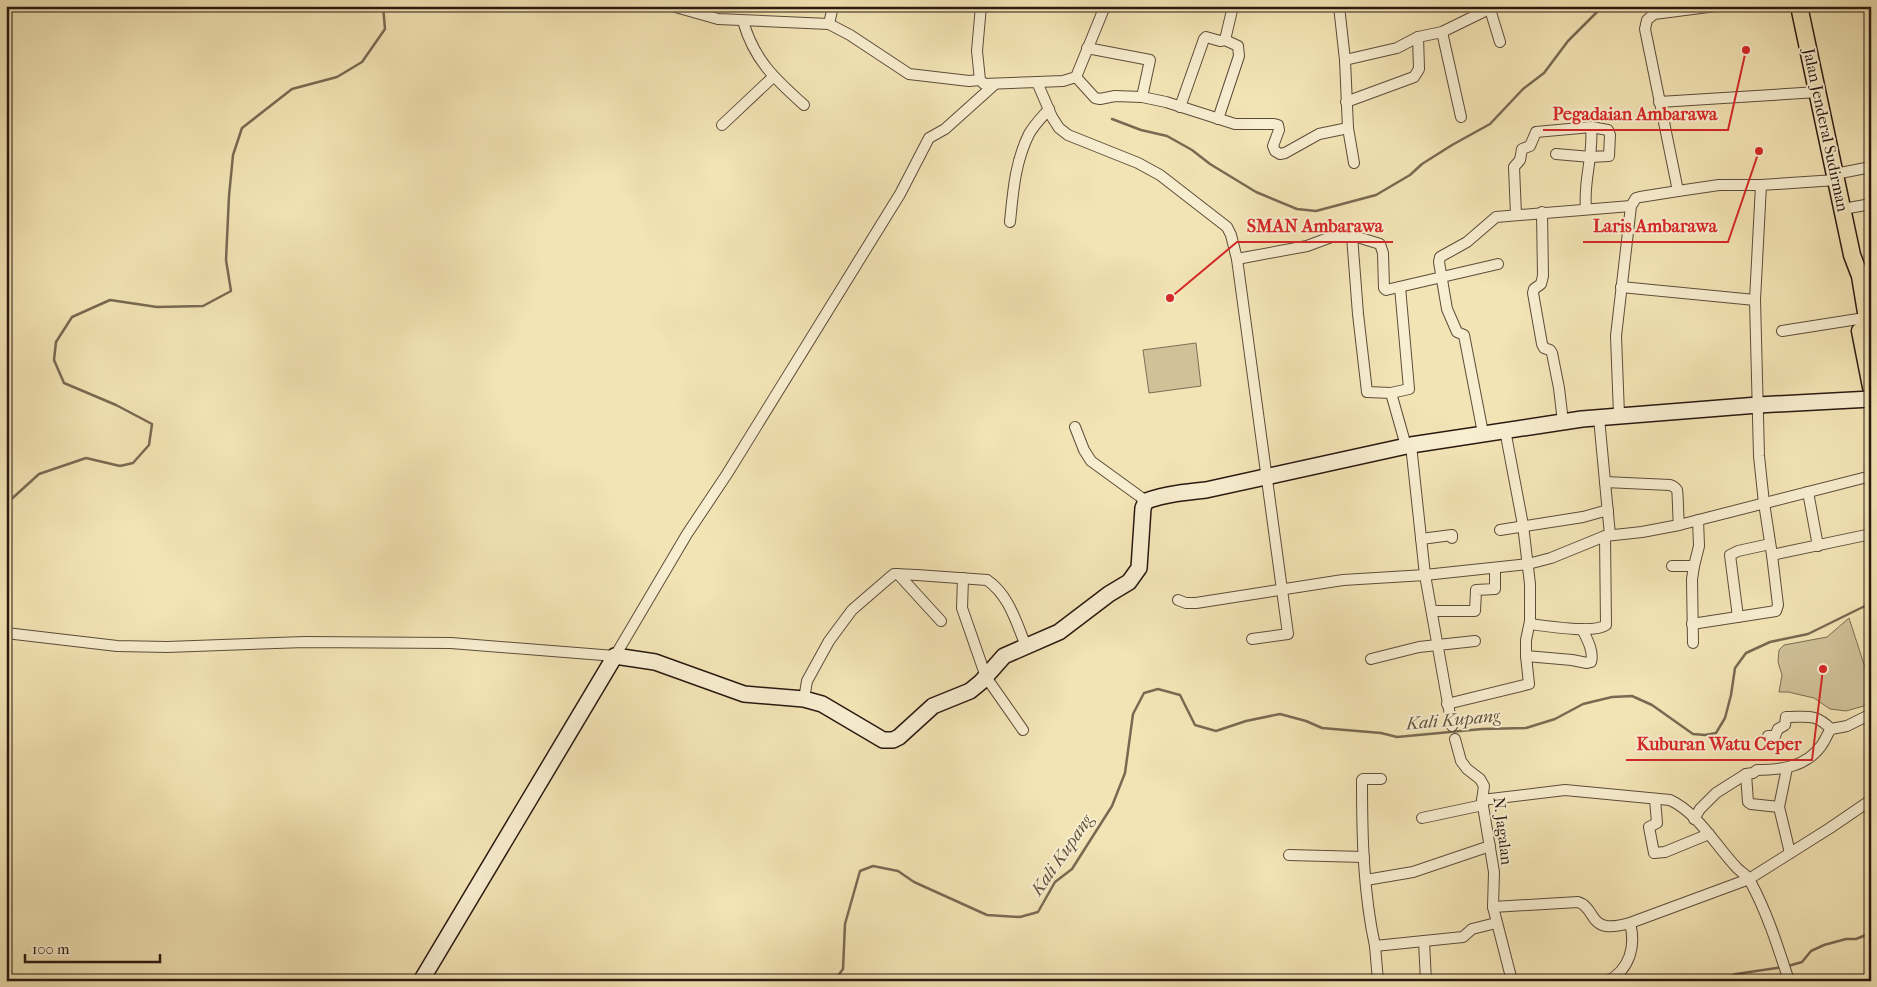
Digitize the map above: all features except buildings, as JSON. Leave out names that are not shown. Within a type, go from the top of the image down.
[{"type":"main road","name":"Jalan Jenderal Sudirman","points":[[1799,6],[1852,255],[1860,276],[1871,343]]},
{"type":"main road","name":"Jalan Jenderal Sudirman","points":[[1852,255],[1851,277],[1871,387]]},
{"type":"street","points":[[672,6],[708,18],[829,24],[850,35],[909,74],[980,80],[984,84],[994,85],[1063,81],[1076,77]]},
{"type":"street","points":[[829,24],[833,6]]},
{"type":"street","points":[[980,80],[977,51],[981,6]]},
{"type":"street","points":[[1076,77],[1104,6]]},
{"type":"street","points":[[1224,40],[1234,6]]},
{"type":"street","points":[[1339,6],[1345,60],[1348,128],[1354,163]]},
{"type":"street","points":[[1345,60],[1398,48],[1418,36],[1442,32],[1483,12],[1488,6]]},
{"type":"street","points":[[1488,6],[1500,42]]},
{"type":"street","points":[[1678,191],[1645,29],[1647,20],[1654,14],[1716,6]]},
{"type":"street","points":[[744,21],[749,40],[763,65],[773,77],[804,105]]},
{"type":"street","points":[[1442,32],[1461,117]]},
{"type":"street","points":[[1346,102],[1414,78],[1419,69],[1418,36]]},
{"type":"street","points":[[1180,107],[1204,39],[1206,37],[1220,41],[1224,40],[1238,46],[1239,56],[1218,119]]},
{"type":"street","points":[[1087,48],[1150,60],[1142,97]]},
{"type":"street","points":[[722,126],[773,77]]},
{"type":"street","points":[[1076,77],[1095,98],[1115,96],[1142,97],[1166,102],[1235,124],[1264,123],[1278,126],[1279,130],[1273,146],[1275,151],[1280,154],[1285,154],[1319,134],[1348,128]]},
{"type":"street","points":[[1037,82],[1059,128],[1068,135],[1138,162],[1160,176],[1227,227],[1231,235],[1237,259],[1288,634],[1252,639]]},
{"type":"street","points":[[421,981],[687,534],[727,474],[900,194],[929,138],[945,129],[994,85]]},
{"type":"street","points":[[1659,102],[1818,92]]},
{"type":"street","points":[[1010,222],[1019,158],[1030,132],[1049,109]]},
{"type":"street","points":[[1586,208],[1585,193],[1591,157],[1591,127]]},
{"type":"street","points":[[1516,215],[1513,169],[1520,160],[1522,149],[1530,146],[1536,132],[1591,127],[1608,130],[1610,135],[1609,156],[1591,157],[1556,154]]},
{"type":"street","points":[[1618,415],[1616,350],[1621,288],[1631,206],[1636,198],[1719,185],[1761,185],[1835,177],[1871,167]]},
{"type":"street","points":[[1692,624],[1776,611],[1778,608],[1759,456],[1755,300],[1761,185]]},
{"type":"street","points":[[1842,209],[1871,204]]},
{"type":"street","points":[[1483,433],[1464,335],[1457,332],[1447,310],[1439,262],[1442,255],[1467,242],[1491,219],[1496,217],[1586,208],[1631,206]]},
{"type":"street","points":[[1542,212],[1543,276],[1541,284],[1534,289],[1533,293],[1542,344],[1552,354],[1563,422]]},
{"type":"street","points":[[1237,259],[1307,246],[1334,236],[1352,236],[1380,244],[1383,253],[1384,290],[1498,264]]},
{"type":"street","points":[[1352,236],[1367,392],[1392,393],[1409,389],[1400,287]]},
{"type":"street","points":[[1621,288],[1755,300]]},
{"type":"street","points":[[1782,331],[1858,319]]},
{"type":"street","points":[[1392,393],[1408,446],[1425,575],[1452,726]]},
{"type":"street","points":[[1146,501],[1173,494],[1206,490],[1408,446],[1483,433],[1618,415],[1871,399]]},
{"type":"street","points":[[1530,624],[1582,629],[1606,625],[1608,510],[1599,418]]},
{"type":"street","points":[[1075,427],[1084,450],[1091,461],[1146,501]]},
{"type":"street","points":[[1447,704],[1529,684],[1526,640],[1530,624],[1531,596],[1523,525],[1506,430]]},
{"type":"street","points":[[1178,600],[1186,603],[1196,603],[1343,580],[1425,575],[1528,564],[1551,558],[1608,535],[1642,532],[1679,525],[1871,476]]},
{"type":"street","points":[[1605,482],[1670,485],[1675,487],[1678,491],[1677,512],[1679,525]]},
{"type":"street","points":[[1808,492],[1818,546]]},
{"type":"street","points":[[6,633],[117,646],[167,647],[379,641],[451,643],[615,656],[655,662],[744,694],[804,698],[822,704],[879,738],[893,740],[899,737],[933,706],[970,691],[986,677],[1004,656],[1059,632],[1128,582],[1139,568],[1143,508],[1146,501]]},
{"type":"street","points":[[1500,530],[1583,517],[1608,510]]},
{"type":"street","points":[[1693,643],[1692,580],[1699,546],[1698,520]]},
{"type":"street","points":[[1421,538],[1452,534],[1452,538]]},
{"type":"street","points":[[1772,555],[1818,546],[1849,537],[1871,534]]},
{"type":"street","points":[[1738,617],[1730,555],[1738,551],[1770,544]]},
{"type":"street","points":[[1672,566],[1694,566]]},
{"type":"street","points":[[1432,611],[1475,612],[1476,590],[1495,589],[1495,568]]},
{"type":"street","points":[[804,698],[807,681],[812,670],[840,625],[852,610],[880,584],[894,574],[987,580],[997,587],[1006,600],[1026,646]]},
{"type":"street","points":[[898,574],[941,621]]},
{"type":"street","points":[[964,578],[962,608],[986,677],[1023,730]]},
{"type":"street","points":[[1526,656],[1564,659],[1587,664],[1592,657],[1589,642],[1582,629]]},
{"type":"street","points":[[1372,659],[1438,644],[1474,641]]},
{"type":"street","points":[[1831,729],[1848,726],[1871,714]]},
{"type":"street","points":[[1768,736],[1775,736],[1778,729],[1785,725],[1786,718],[1811,716],[1822,720],[1831,729]]},
{"type":"street","points":[[1694,819],[1700,808],[1716,793],[1746,774],[1757,770],[1788,768],[1808,759],[1822,746],[1831,729]]},
{"type":"street","name":"N. Jagalan","points":[[1455,739],[1461,761],[1467,769],[1480,779],[1484,786],[1483,802],[1494,872],[1493,908],[1512,981]]},
{"type":"street","points":[[1788,768],[1779,807],[1790,853]]},
{"type":"street","points":[[1746,774],[1748,802],[1779,807]]},
{"type":"street","points":[[1378,981],[1364,857],[1362,780],[1382,779]]},
{"type":"street","points":[[1422,818],[1483,802],[1565,790],[1670,800],[1694,819],[1749,879],[1769,922],[1789,981]]},
{"type":"street","points":[[1654,799],[1657,823],[1649,827],[1654,853],[1665,852],[1690,840],[1709,834]]},
{"type":"street","points":[[1493,908],[1578,902],[1584,903],[1599,925],[1610,927],[1630,924],[1749,879],[1871,800]]},
{"type":"street","points":[[1366,880],[1413,872],[1490,846]]},
{"type":"street","points":[[1289,855],[1364,857]]},
{"type":"street","points":[[1375,946],[1463,937],[1472,929],[1496,923]]},
{"type":"street","points":[[1608,981],[1625,967],[1632,951],[1633,935],[1630,924]]},
{"type":"street","points":[[1424,941],[1426,981]]},
{"type":"shaded area","points":[[1196,343],[1201,386],[1149,393],[1143,350]]},
{"type":"shaded area","points":[[1849,618],[1871,686],[1871,704],[1846,711],[1830,709],[1814,698],[1788,692],[1779,692],[1782,675],[1778,662],[1779,650],[1784,645],[1827,637]]},
{"type":"waterway","points":[[6,504],[39,474],[86,458],[120,466],[133,463],[149,445],[152,424],[116,405],[64,383],[54,360],[56,342],[72,317],[110,300],[157,307],[203,306],[231,291],[226,260],[229,196],[233,155],[242,128],[292,89],[337,77],[362,62],[385,29],[383,6]]},
{"type":"waterway","points":[[1112,119],[1141,130],[1167,136],[1256,192],[1297,209],[1316,211],[1376,195],[1410,175],[1422,164],[1452,145],[1490,124],[1523,89],[1544,73],[1568,41],[1603,6]]},
{"type":"waterway","name":"Kali Kupang","points":[[834,981],[843,969],[845,924],[860,871],[873,866],[898,871],[914,882],[987,915],[1020,917],[1038,912],[1055,882],[1072,869],[1112,806],[1125,773],[1133,714],[1144,693],[1158,689],[1180,695],[1195,725],[1216,731],[1246,721],[1280,714],[1306,721],[1322,728],[1381,733],[1397,737],[1482,729],[1526,728],[1555,719],[1583,704],[1612,697],[1632,696],[1652,705],[1693,734],[1705,735],[1716,733],[1725,718],[1735,668],[1746,653],[1770,642],[1808,634],[1871,603]]},
{"type":"waterway","points":[[1788,966],[1802,962],[1811,951],[1824,945],[1846,939],[1856,939],[1871,933]]},
{"type":"waterway","points":[[1721,981],[1736,974],[1783,967]]},
{"type":"place","name":"Pegadaian Ambarawa","points":[[1746,50]]},
{"type":"place","name":"Laris Ambarawa","points":[[1759,151]]},
{"type":"place","name":"SMAN Ambarawa","points":[[1170,298]]},
{"type":"place","name":"Kuburan Watu Ceper","points":[[1823,669]]}]
